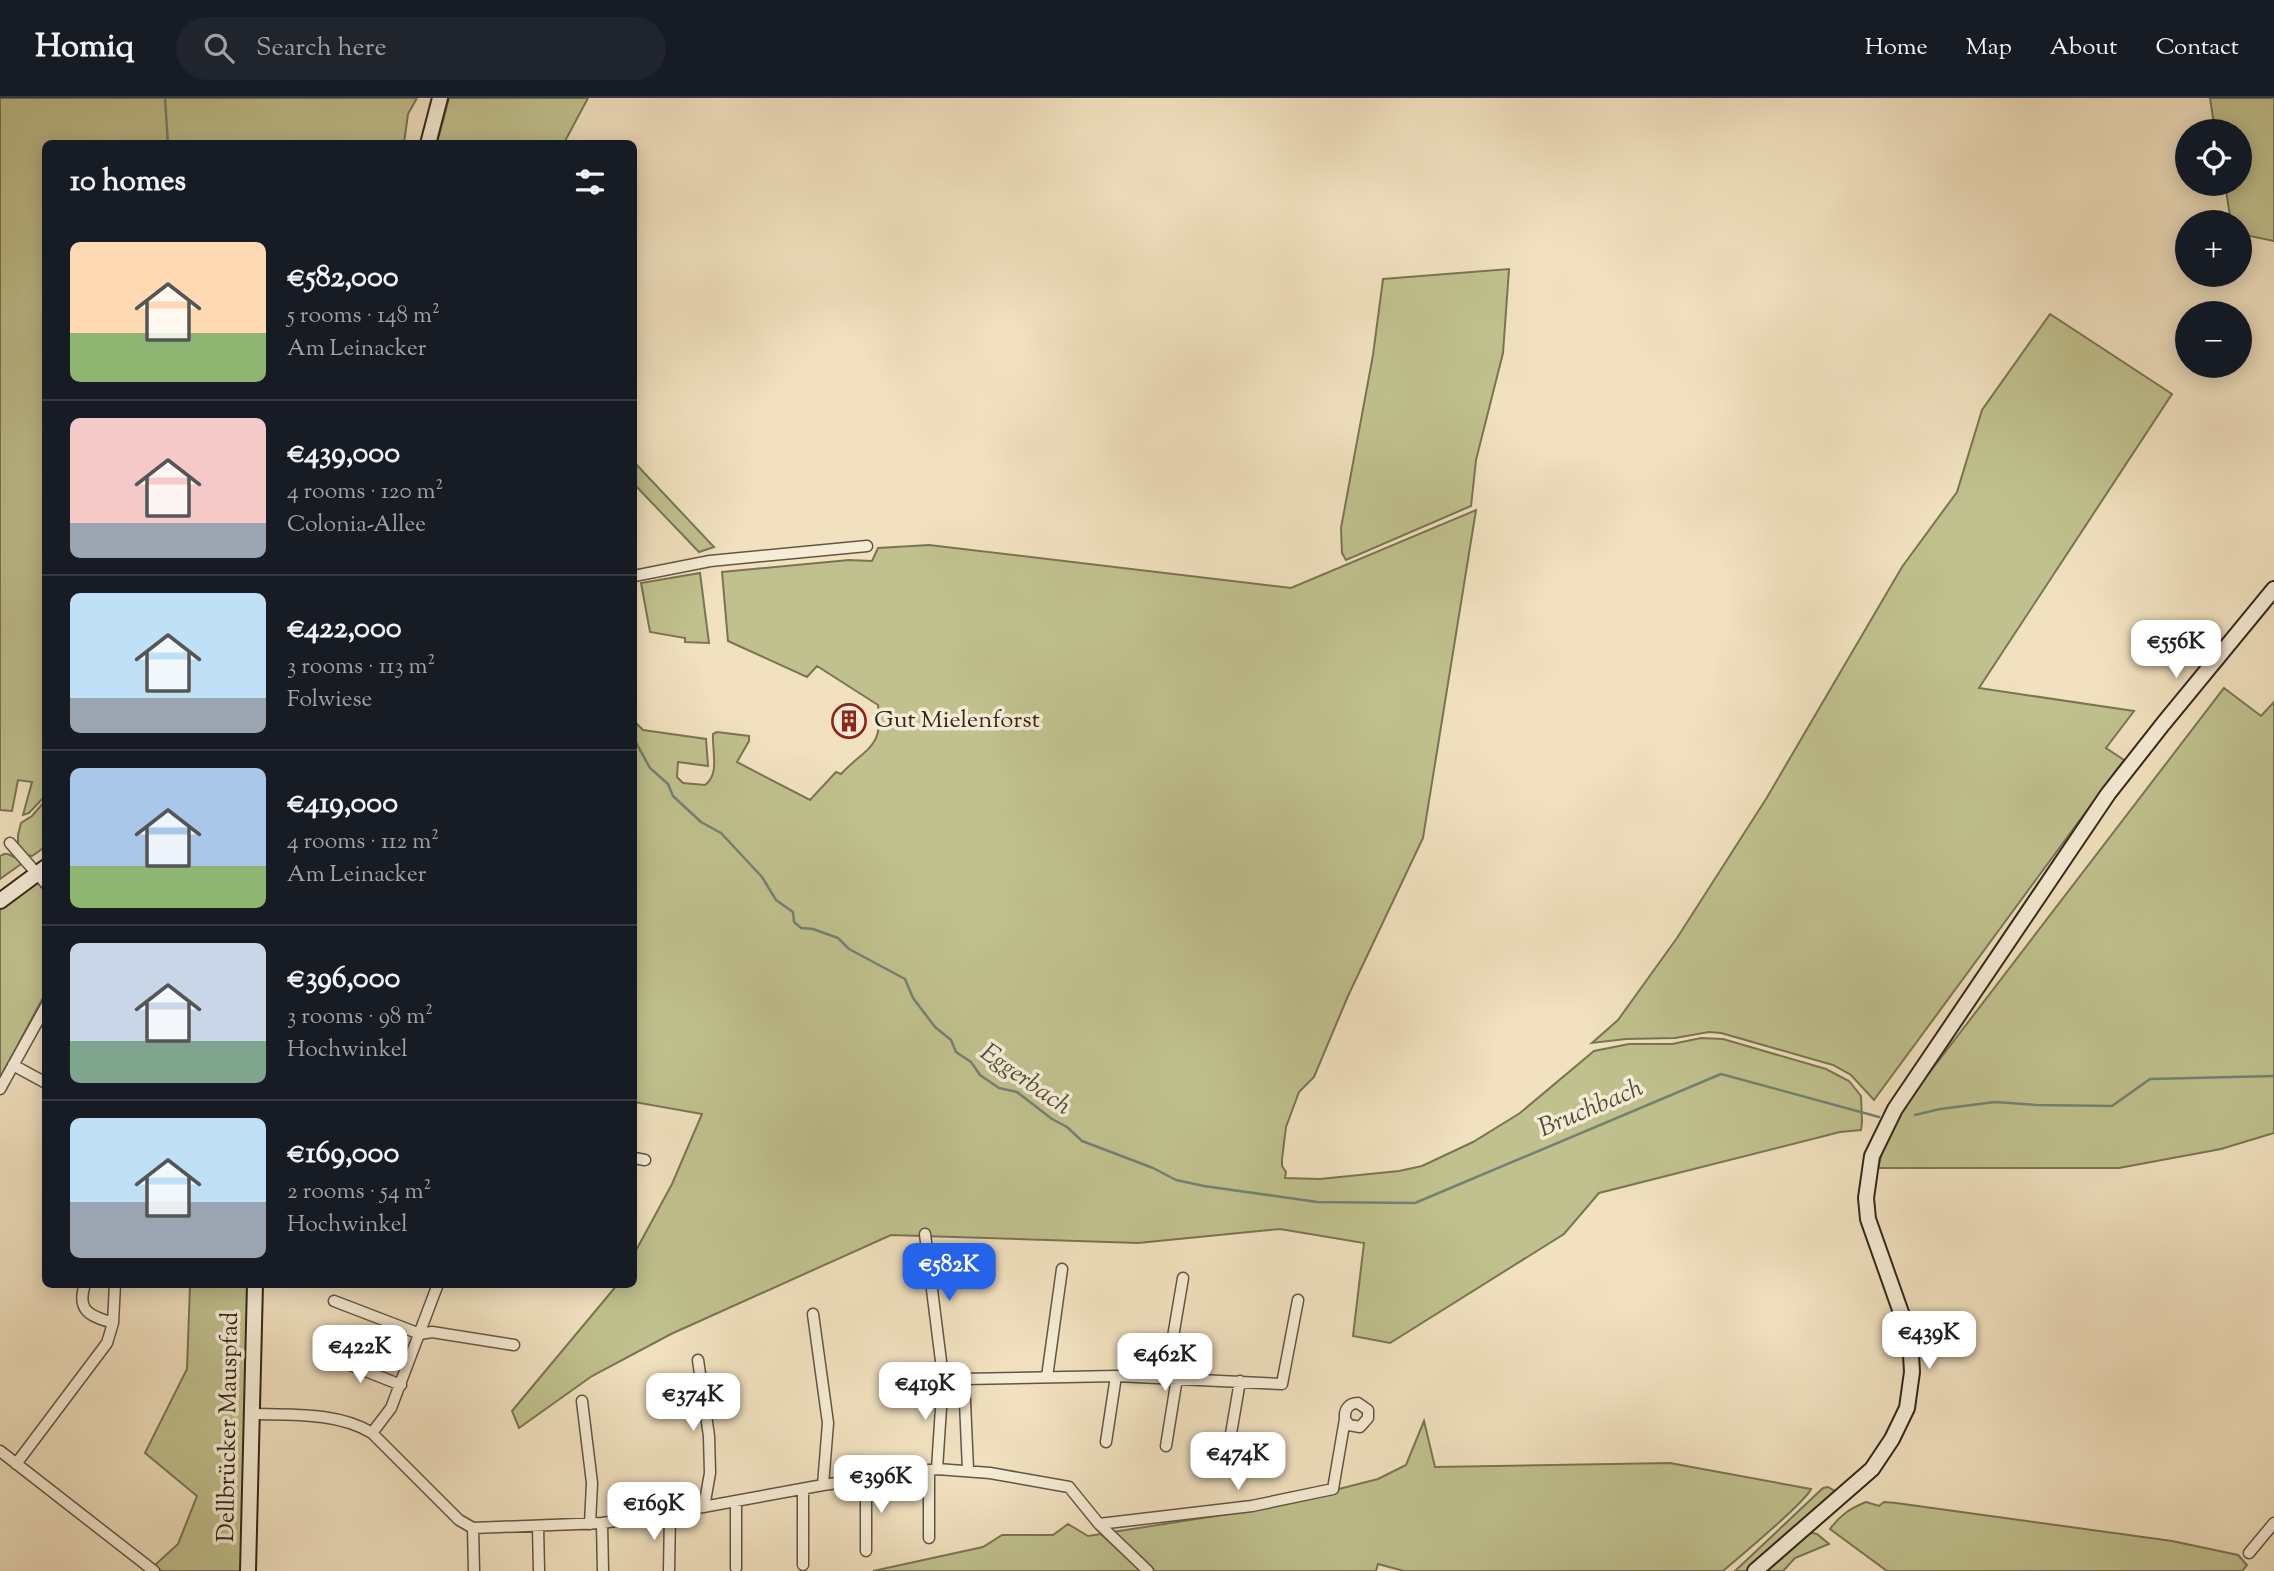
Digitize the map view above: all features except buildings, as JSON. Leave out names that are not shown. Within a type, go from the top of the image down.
[{"type":"main road","points":[[429,140],[440,98]]},
{"type":"main road","points":[[1755,1571],[1871,1469],[1892,1439],[1907,1408],[1912,1372],[1910,1338],[1868,1219],[1866,1198],[1872,1156],[1895,1109],[2108,794],[2274,589]]},
{"type":"main road","points":[[0,901],[42,876]]},
{"type":"main road","name":"Dellbrücker Mauspfad","points":[[248,1571],[255,1288]]},
{"type":"street","points":[[637,575],[710,561],[866,546]]},
{"type":"street","points":[[10,843],[42,874]]},
{"type":"street","points":[[0,1090],[42,1013]]},
{"type":"street","points":[[13,1065],[42,1081]]},
{"type":"street","points":[[637,1159],[645,1160]]},
{"type":"street","points":[[925,1234],[943,1377],[929,1538]]},
{"type":"street","points":[[1047,1377],[1062,1269]]},
{"type":"street","points":[[1166,1378],[1183,1278]]},
{"type":"street","points":[[84,1288],[80,1298],[84,1309],[97,1318],[113,1323]]},
{"type":"street","points":[[16,1464],[107,1343],[113,1323],[115,1288]]},
{"type":"street","points":[[372,1433],[391,1408],[437,1288]]},
{"type":"street","points":[[943,1377],[964,1379],[1116,1376],[1282,1384],[1298,1300]]},
{"type":"street","points":[[334,1301],[420,1334],[432,1332],[514,1345]]},
{"type":"street","points":[[813,1314],[828,1423],[823,1485]]},
{"type":"street","points":[[330,1357],[401,1385]]},
{"type":"street","points":[[698,1360],[709,1436],[710,1473],[704,1507]]},
{"type":"street","points":[[1106,1443],[1116,1376]]},
{"type":"street","points":[[1166,1446],[1177,1378]]},
{"type":"street","points":[[964,1379],[968,1470]]},
{"type":"street","points":[[1228,1451],[1240,1381]]},
{"type":"street","points":[[582,1401],[592,1483],[590,1524]]},
{"type":"street","points":[[251,1414],[336,1418],[358,1424],[372,1433],[459,1520],[473,1528],[603,1523],[933,1469],[968,1470],[1069,1488],[1099,1524],[1148,1571]]},
{"type":"street","points":[[1099,1524],[1252,1506],[1333,1489],[1345,1419]]},
{"type":"street","points":[[0,1451],[154,1571]]},
{"type":"street","points":[[866,1479],[866,1551]]},
{"type":"street","points":[[803,1489],[803,1565]]},
{"type":"street","points":[[736,1501],[736,1568]]},
{"type":"street","points":[[669,1571],[670,1513]]},
{"type":"street","points":[[603,1523],[603,1571]]},
{"type":"street","points":[[2249,1553],[2274,1523]]},
{"type":"street","points":[[538,1526],[539,1571]]},
{"type":"street","points":[[473,1528],[474,1571]]},
{"type":"green space","points":[[0,98],[417,98],[408,114],[404,140],[42,140],[42,799],[29,813],[23,815],[32,782],[18,780],[12,811],[0,810]]},
{"type":"green space","points":[[449,98],[588,98],[566,140],[438,140]]},
{"type":"green space","points":[[2210,98],[2274,98],[2274,241],[2252,236],[2252,210],[2229,210],[2227,196],[2252,196],[2252,119],[2213,119]]},
{"type":"green space","points":[[1509,269],[1503,353],[1476,460],[1471,506],[1346,560],[1342,553],[1341,528],[1373,355],[1383,279]]},
{"type":"green space","points":[[2050,314],[2172,394],[1979,688],[2134,711],[2106,748],[2124,760],[1874,1100],[1851,1075],[1833,1065],[1721,1033],[1592,1043],[1618,1020],[1677,938],[1766,799],[1902,567],[1957,492],[1982,410]]},
{"type":"green space","points":[[637,465],[714,547],[699,552],[637,487]]},
{"type":"green space","points":[[1476,510],[1423,838],[1348,996],[1314,1077],[1299,1092],[1286,1127],[1282,1159],[1285,1178],[1320,1179],[1422,1166],[1473,1142],[1520,1113],[1594,1051],[1629,1044],[1672,1044],[1701,1038],[1723,1039],[1826,1069],[1849,1081],[1861,1096],[1861,1130],[1840,1132],[1599,1193],[1564,1234],[1390,1343],[1353,1336],[1364,1243],[1280,1229],[1138,1243],[891,1235],[671,1334],[592,1376],[519,1428],[512,1411],[614,1288],[637,1288],[637,1248],[672,1184],[702,1114],[637,1103],[637,724],[643,730],[706,739],[708,766],[678,762],[677,777],[683,783],[705,785],[710,780],[714,769],[713,734],[717,732],[749,736],[737,762],[810,800],[836,772],[841,774],[871,746],[878,731],[878,705],[817,666],[807,677],[728,641],[722,572],[849,560],[872,561],[878,548],[929,545],[1291,588]]},
{"type":"green space","points":[[700,573],[709,643],[685,642],[685,638],[650,632],[641,583]]},
{"type":"green space","points":[[2224,688],[2261,716],[2274,702],[2274,1133],[2221,1149],[2119,1168],[1878,1168],[1884,1145],[1897,1115]]},
{"type":"green space","points":[[42,804],[42,849],[32,856],[27,855],[18,845],[18,835],[21,823]]},
{"type":"green space","points":[[4,854],[24,862],[0,879],[0,856]]},
{"type":"green space","points":[[38,881],[42,885],[42,1000],[0,1078],[0,907]]},
{"type":"green space","points":[[190,1288],[248,1288],[241,1571],[162,1571],[154,1566],[178,1544],[197,1496],[145,1453],[187,1369]]},
{"type":"green space","points":[[1424,1421],[1435,1467],[1670,1463],[1811,1489],[1785,1517],[1723,1571],[1404,1571],[1378,1564],[1376,1571],[1155,1571],[1113,1532],[1260,1509],[1378,1479],[1406,1465]]},
{"type":"green space","points":[[1828,1487],[1835,1491],[1746,1571],[1735,1571],[1823,1488]]},
{"type":"green space","points":[[1866,1502],[1879,1506],[1884,1502],[1896,1503],[2172,1541],[2238,1555],[2247,1565],[2242,1571],[1887,1571],[1830,1529],[1846,1512]]},
{"type":"green space","points":[[1068,1524],[1088,1536],[1101,1534],[1141,1571],[873,1571],[983,1547],[1002,1535],[1053,1535]]},
{"type":"green space","points":[[1813,1533],[1829,1544],[1795,1558],[1783,1571],[1762,1571],[1806,1534]]},
{"type":"waterway","name":"Eggerbach","points":[[165,98],[168,140]]},
{"type":"waterway","name":"Eggerbach","points":[[637,744],[650,768],[668,784],[673,796],[701,822],[721,833],[762,877],[776,900],[793,912],[794,922],[801,928],[813,929],[838,938],[849,949],[905,979],[913,998],[935,1027],[951,1040],[956,1052],[971,1062],[980,1075],[999,1088],[1017,1092],[1067,1127],[1082,1141],[1153,1168],[1176,1180],[1317,1202],[1415,1203],[1721,1074],[1879,1117]]},
{"type":"waterway","name":"Bruchbach","points":[[1915,1115],[1995,1102],[2112,1106],[2150,1079],[2274,1076]]},
{"type":"place","name":"Gut Mielenforst","points":[[849,721]]}]
